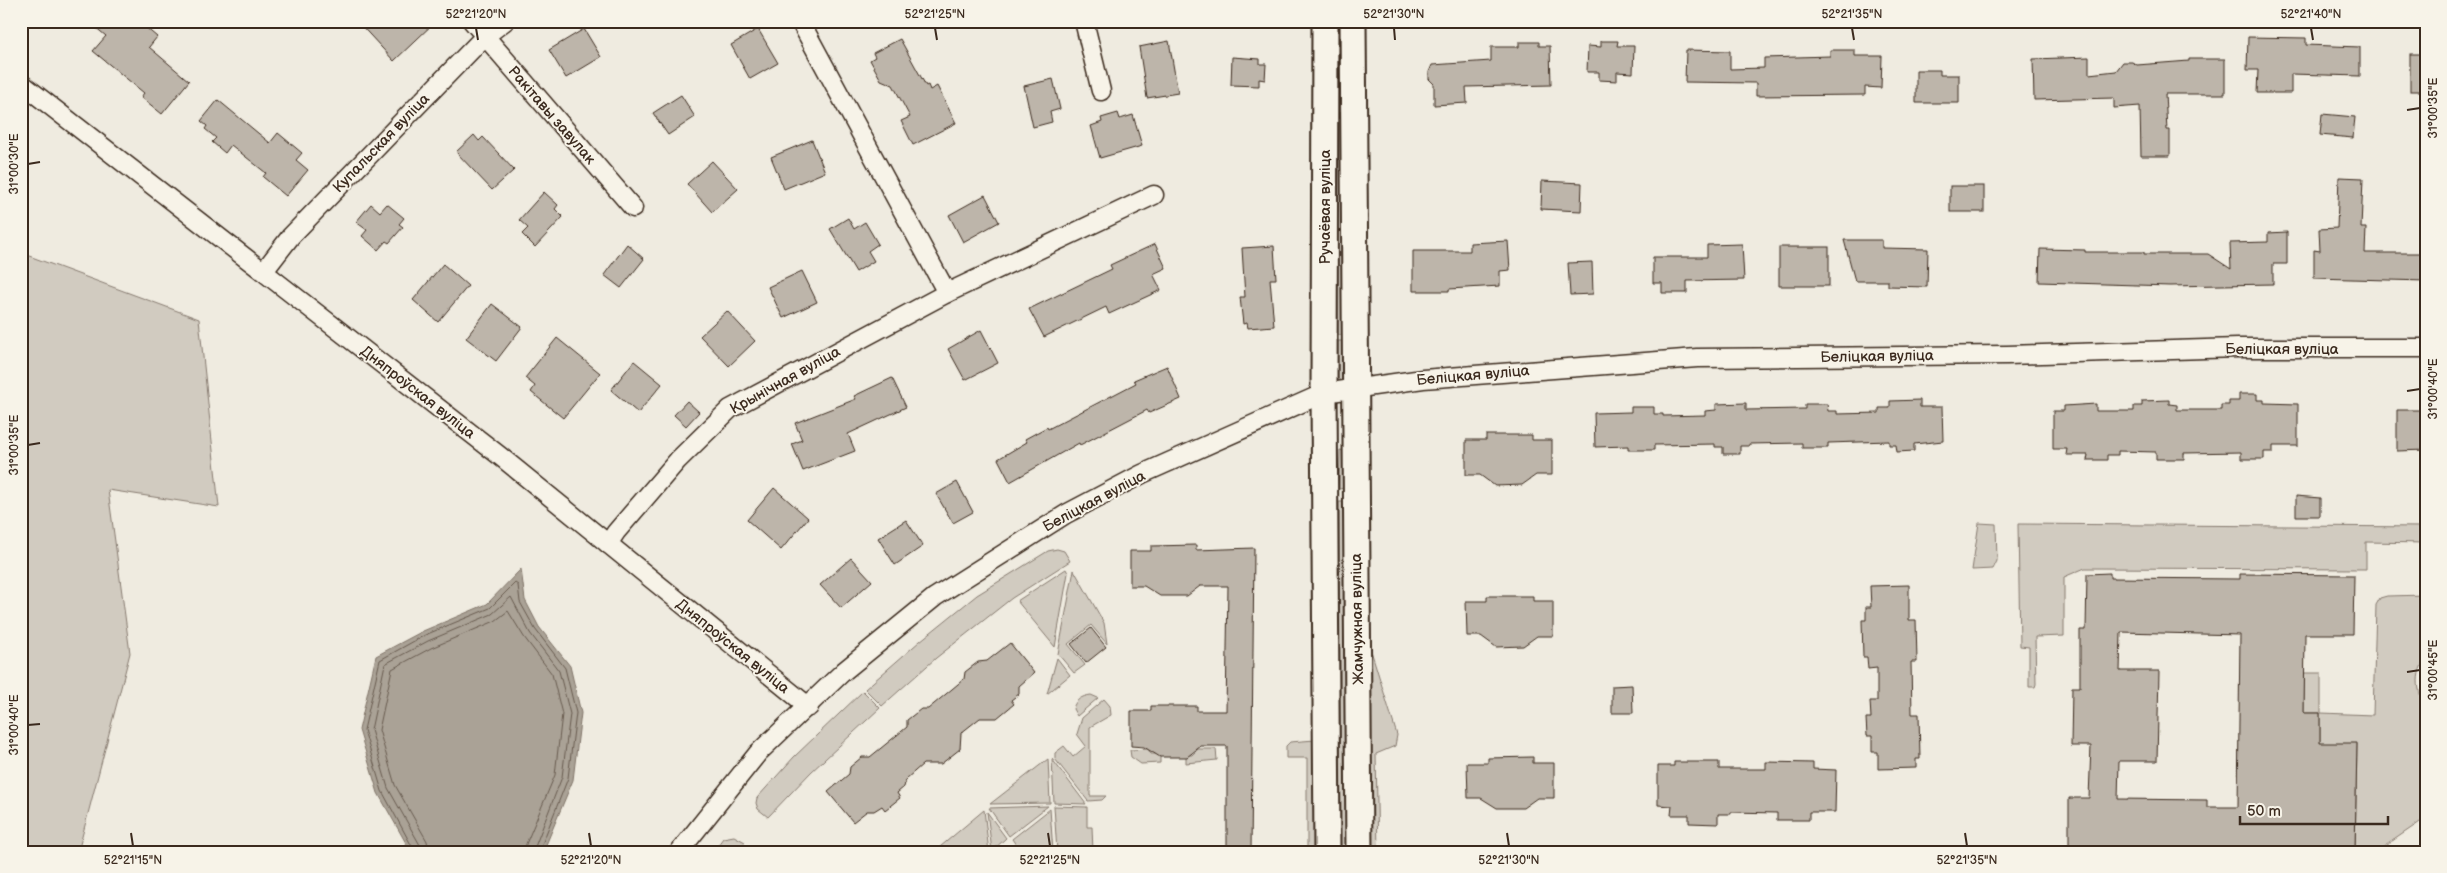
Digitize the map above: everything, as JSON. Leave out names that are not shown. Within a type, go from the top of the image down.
[{"type":"main road","name":"Ручаёвая вуліца","points":[[1324,393],[1325,21]]},
{"type":"main road","name":"Ручаёвая вуліца","points":[[1353,21],[1356,387]]},
{"type":"main road","name":"Жамчужная вуліца","points":[[1356,387],[1358,852]]},
{"type":"main road","name":"Жамчужная вуліца","points":[[1324,393],[1327,852]]},
{"type":"street","name":"Ракітавы завулак","points":[[472,21],[633,208]]},
{"type":"street","name":"Купальская вуліца","points":[[264,271],[291,236],[484,37],[505,21]]},
{"type":"street","points":[[800,21],[947,293]]},
{"type":"street","points":[[1084,21],[1101,91]]},
{"type":"street","name":"Дняпроўская вуліца","points":[[21,83],[264,271],[608,544],[809,707]]},
{"type":"street","name":"Крынічная вуліца","points":[[608,544],[621,526],[678,460],[730,409],[947,293],[1154,195]]},
{"type":"street","name":"Беліцкая вуліца","points":[[679,852],[758,753],[809,707],[844,671],[935,597],[1066,514],[1142,474],[1324,393],[1423,379],[1696,358],[2007,355],[2238,348],[2426,348]]},
{"type":"shaded area","points":[[1337,21],[1347,21],[1349,335],[1338,335]]},
{"type":"shaded area","points":[[21,253],[199,319],[219,507],[108,490],[130,653],[78,852],[21,852]]},
{"type":"shaded area","points":[[1338,341],[1348,341],[1345,382],[1341,382],[1338,378]]},
{"type":"shaded area","points":[[1340,450],[1346,451],[1346,488],[1339,489]]},
{"type":"shaded area","points":[[1339,502],[1346,502],[1350,852],[1341,852]]},
{"type":"shaded area","points":[[1979,523],[1996,524],[1997,561],[1993,569],[1972,570]]},
{"type":"shaded area","points":[[2018,524],[2426,527],[2426,543],[2366,542],[2366,569],[2085,568],[2064,577],[2064,636],[2035,637],[2036,684],[2035,687],[2029,687],[2029,647],[2020,646]]},
{"type":"shaded area","points":[[1057,549],[1064,551],[1070,561],[1012,598],[936,658],[882,706],[865,689],[977,595],[1048,551]]},
{"type":"shaded area","points":[[1066,569],[1068,573],[1055,647],[1017,601]]},
{"type":"shaded area","points":[[1074,570],[1104,623],[1107,644],[1091,625],[1068,644],[1085,665],[1074,673],[1058,654]]},
{"type":"shaded area","points":[[2426,595],[2426,700],[2423,693],[2424,661],[2418,677],[2418,684],[2426,720],[2426,818],[2376,852],[2355,852],[2357,744],[2320,745],[2320,713],[2304,713],[2304,673],[2321,673],[2321,713],[2373,715],[2376,605],[2380,598],[2387,596]]},
{"type":"shaded area","points":[[1369,644],[1397,735],[1395,746],[1376,754],[1378,852],[1372,852]]},
{"type":"shaded area","points":[[1057,658],[1070,675],[1047,694]]},
{"type":"shaded area","points":[[863,691],[880,708],[811,772],[768,817],[758,809],[757,798],[794,757]]},
{"type":"shaded area","points":[[1091,695],[1098,698],[1077,716],[1073,709],[1075,703],[1082,697]]},
{"type":"shaded area","points":[[1104,699],[1110,706],[1111,715],[1090,727],[1090,796],[1106,796],[1102,800],[1088,801],[1055,759],[1055,753],[1064,746],[1073,757],[1086,746],[1077,734],[1082,718]]},
{"type":"shaded area","points":[[1315,740],[1317,852],[1307,852],[1307,758],[1286,758],[1286,746],[1290,742]]},
{"type":"shaded area","points":[[1148,749],[1151,754],[1160,754],[1160,763],[1141,764],[1131,757],[1130,750]]},
{"type":"shaded area","points":[[1198,749],[1216,749],[1217,760],[1186,763],[1186,755],[1192,755]]},
{"type":"shaded area","points":[[1048,759],[1050,803],[990,804]]},
{"type":"shaded area","points":[[1052,759],[1086,804],[1054,803]]},
{"type":"shaded area","points":[[1048,806],[1009,836],[989,808]]},
{"type":"shaded area","points":[[1054,806],[1087,807],[1087,827],[1092,827],[1093,852],[1057,852]]},
{"type":"shaded area","points":[[1050,809],[1053,852],[1021,852],[1012,839]]},
{"type":"shaded area","points":[[984,810],[989,852],[934,852]]},
{"type":"shaded area","points":[[987,812],[1006,838],[992,851]]},
{"type":"shaded area","points":[[734,836],[745,842],[738,852],[713,852],[723,838]]},
{"type":"water","points":[[521,569],[525,600],[539,627],[570,666],[581,713],[573,780],[543,852],[411,852],[378,793],[359,730],[376,656],[423,631],[487,604]]},
{"type":"building","points":[[88,21],[138,21],[157,37],[149,47],[189,81],[162,114],[141,97],[144,93],[93,51],[106,36]]},
{"type":"building","points":[[357,21],[436,21],[394,61]]},
{"type":"building","points":[[584,29],[601,57],[566,78],[549,50]]},
{"type":"building","points":[[758,29],[778,63],[750,79],[731,45]]},
{"type":"building","points":[[2248,37],[2306,38],[2306,45],[2360,47],[2360,76],[2291,74],[2291,93],[2257,93],[2258,70],[2247,70]]},
{"type":"building","points":[[900,39],[926,86],[928,85],[930,90],[937,86],[956,123],[913,145],[901,121],[910,117],[893,85],[881,80],[870,60],[875,57],[873,53]]},
{"type":"building","points":[[1169,41],[1178,93],[1147,98],[1139,47]]},
{"type":"building","points":[[1601,41],[1618,41],[1617,46],[1634,46],[1633,73],[1617,72],[1617,81],[1599,80],[1599,72],[1587,72],[1588,46],[1601,47]]},
{"type":"building","points":[[1519,42],[1539,42],[1539,46],[1550,46],[1551,85],[1466,87],[1467,103],[1434,105],[1434,84],[1429,79],[1432,65],[1491,61],[1491,47],[1519,47]]},
{"type":"building","points":[[1686,50],[1730,51],[1730,69],[1764,68],[1764,58],[1830,56],[1830,50],[1855,50],[1855,56],[1882,56],[1881,88],[1865,87],[1865,95],[1756,96],[1756,83],[1685,82]]},
{"type":"building","points":[[2410,54],[2426,54],[2426,91],[2410,91]]},
{"type":"building","points":[[1232,57],[1260,59],[1260,64],[1266,64],[1265,80],[1259,79],[1259,86],[1231,85]]},
{"type":"building","points":[[2089,57],[2089,74],[2116,71],[2123,62],[2132,62],[2137,65],[2189,61],[2189,59],[2225,59],[2225,94],[2165,94],[2167,130],[2170,130],[2170,156],[2141,156],[2140,106],[2114,108],[2114,98],[2034,100],[2033,59]]},
{"type":"building","points":[[1916,70],[1940,70],[1940,75],[1959,75],[1959,103],[1916,103]]},
{"type":"building","points":[[1053,79],[1060,109],[1050,112],[1052,122],[1033,127],[1024,86]]},
{"type":"building","points":[[681,95],[695,117],[668,135],[653,113]]},
{"type":"building","points":[[218,100],[270,143],[278,133],[302,153],[296,160],[308,170],[286,196],[263,177],[266,173],[231,145],[225,153],[212,142],[216,138],[205,129],[207,126],[201,121]]},
{"type":"building","points":[[1118,113],[1120,119],[1133,115],[1142,146],[1100,158],[1091,126],[1102,122],[1101,118]]},
{"type":"building","points":[[2322,114],[2355,117],[2353,138],[2320,135]]},
{"type":"building","points":[[474,135],[479,141],[483,137],[514,170],[492,190],[456,152]]},
{"type":"building","points":[[812,140],[825,172],[784,189],[771,157]]},
{"type":"building","points":[[712,161],[738,189],[712,212],[687,184]]},
{"type":"building","points":[[2339,177],[2363,178],[2361,228],[2366,228],[2365,253],[2426,253],[2426,281],[2314,278],[2314,250],[2320,251],[2319,229],[2337,228]]},
{"type":"building","points":[[1542,181],[1582,183],[1581,211],[1541,209]]},
{"type":"building","points":[[1950,186],[1984,186],[1984,212],[1950,212]]},
{"type":"building","points":[[544,192],[558,205],[555,209],[563,217],[535,247],[522,234],[528,228],[519,220]]},
{"type":"building","points":[[985,195],[999,222],[963,242],[949,215]]},
{"type":"building","points":[[371,204],[380,212],[387,204],[404,218],[399,224],[403,227],[389,243],[386,241],[378,250],[362,236],[367,230],[356,222]]},
{"type":"building","points":[[848,218],[854,229],[865,222],[878,244],[868,251],[874,261],[856,272],[830,229]]},
{"type":"building","points":[[2287,232],[2287,264],[2273,264],[2273,284],[2170,286],[2039,282],[2040,249],[2085,250],[2085,252],[2144,252],[2144,254],[2208,254],[2231,269],[2230,243],[2268,242],[2268,233]]},
{"type":"building","points":[[1844,240],[1882,240],[1882,248],[1928,249],[1927,287],[1888,286],[1888,281],[1855,281]]},
{"type":"building","points":[[1508,241],[1510,270],[1500,271],[1500,286],[1449,289],[1449,291],[1413,291],[1413,251],[1470,251],[1470,243]]},
{"type":"building","points":[[627,244],[644,259],[621,288],[604,275]]},
{"type":"building","points":[[1155,244],[1166,268],[1153,274],[1161,290],[1109,314],[1106,307],[1044,337],[1029,309],[1112,269],[1110,265]]},
{"type":"building","points":[[1742,244],[1744,280],[1687,281],[1687,293],[1662,293],[1662,283],[1653,283],[1653,257],[1707,257],[1707,245]]},
{"type":"building","points":[[1274,246],[1276,279],[1270,279],[1274,326],[1248,328],[1247,323],[1243,324],[1240,297],[1245,297],[1242,248]]},
{"type":"building","points":[[1779,247],[1829,247],[1829,286],[1779,286]]},
{"type":"building","points":[[1592,262],[1593,294],[1570,295],[1568,263]]},
{"type":"building","points":[[443,264],[468,286],[438,322],[413,300]]},
{"type":"building","points":[[802,271],[817,302],[783,318],[768,287]]},
{"type":"building","points":[[492,304],[522,327],[496,361],[466,338]]},
{"type":"building","points":[[727,311],[755,341],[729,366],[700,336]]},
{"type":"building","points":[[981,330],[998,363],[965,380],[948,349]]},
{"type":"building","points":[[557,338],[600,373],[563,418],[531,392],[535,386],[525,378]]},
{"type":"building","points":[[634,361],[662,384],[638,413],[611,390]]},
{"type":"building","points":[[1167,366],[1181,399],[1149,413],[1147,410],[1080,445],[1079,443],[1010,482],[998,459],[1027,442],[1025,439],[1136,383],[1134,380]]},
{"type":"building","points":[[892,378],[906,407],[848,434],[855,451],[803,471],[792,444],[802,440],[795,423],[856,399],[854,396]]},
{"type":"building","points":[[2239,394],[2257,394],[2257,400],[2264,400],[2264,403],[2298,404],[2298,446],[2273,446],[2273,452],[2264,452],[2264,459],[2241,459],[2241,452],[2184,453],[2184,459],[2156,459],[2156,452],[2118,451],[2118,455],[2107,455],[2107,460],[2087,460],[2088,455],[2066,455],[2067,449],[2053,449],[2053,411],[2064,411],[2064,406],[2096,404],[2096,411],[2134,411],[2134,406],[2142,406],[2142,401],[2169,400],[2169,404],[2177,405],[2177,410],[2221,410],[2221,405],[2229,405],[2229,401],[2239,401]]},
{"type":"building","points":[[1920,400],[1920,407],[1942,407],[1943,441],[1914,444],[1914,451],[1897,452],[1896,445],[1889,445],[1889,441],[1828,443],[1828,448],[1802,448],[1802,443],[1749,444],[1749,446],[1740,446],[1740,454],[1723,454],[1723,447],[1715,447],[1715,444],[1654,445],[1654,450],[1628,450],[1628,446],[1595,447],[1594,413],[1631,412],[1631,407],[1654,407],[1654,414],[1663,414],[1663,416],[1705,415],[1705,411],[1716,410],[1716,404],[1746,403],[1746,410],[1805,409],[1805,404],[1827,404],[1828,411],[1837,411],[1837,414],[1879,413],[1879,408],[1890,408],[1890,401]]},
{"type":"building","points":[[687,401],[699,412],[686,426],[674,415]]},
{"type":"building","points":[[2397,410],[2426,410],[2426,450],[2397,451]]},
{"type":"building","points":[[1486,435],[1532,435],[1532,440],[1552,440],[1552,475],[1536,475],[1522,485],[1495,486],[1480,475],[1466,475],[1466,440],[1486,440]]},
{"type":"building","points":[[957,482],[973,512],[953,523],[936,494]]},
{"type":"building","points":[[774,488],[808,518],[781,550],[747,520]]},
{"type":"building","points":[[2296,496],[2320,498],[2320,516],[2296,516]]},
{"type":"building","points":[[906,520],[923,546],[895,565],[878,538]]},
{"type":"building","points":[[1196,545],[1196,550],[1254,548],[1251,852],[1227,852],[1227,746],[1201,746],[1187,757],[1160,757],[1144,747],[1131,746],[1131,711],[1151,711],[1151,706],[1197,706],[1197,711],[1226,711],[1228,586],[1200,586],[1187,596],[1160,596],[1144,586],[1130,586],[1130,551],[1151,551],[1151,546]]},
{"type":"building","points":[[851,558],[872,581],[841,608],[820,585]]},
{"type":"building","points":[[2110,573],[2110,578],[2240,579],[2240,574],[2354,575],[2353,634],[2305,634],[2304,713],[2320,713],[2320,743],[2357,743],[2355,852],[2069,852],[2069,798],[2089,798],[2091,746],[2071,746],[2072,687],[2080,687],[2080,630],[2086,630],[2087,574]],"holes":[[[2121,632],[2240,635],[2238,807],[2207,807],[2207,800],[2118,799],[2119,761],[2157,761],[2159,671],[2120,671]]]},
{"type":"building","points":[[1909,585],[1909,620],[1916,620],[1917,662],[1911,662],[1912,714],[1919,714],[1920,759],[1916,759],[1916,768],[1878,769],[1878,752],[1872,752],[1872,736],[1867,736],[1866,718],[1871,718],[1870,701],[1877,701],[1877,668],[1868,669],[1867,657],[1863,657],[1862,620],[1866,620],[1866,607],[1871,607],[1870,586]]},
{"type":"building","points":[[1487,596],[1533,596],[1533,601],[1553,601],[1553,636],[1537,636],[1523,646],[1496,647],[1481,636],[1467,636],[1466,601],[1487,601]]},
{"type":"building","points":[[1091,628],[1106,647],[1086,663],[1071,644]]},
{"type":"building","points":[[1010,643],[1034,673],[1019,686],[1019,694],[1011,700],[1014,704],[997,718],[980,718],[961,733],[960,749],[941,764],[923,764],[906,779],[904,787],[897,793],[900,798],[885,810],[882,806],[874,811],[867,811],[853,822],[828,792],[849,774],[850,767],[862,757],[870,757],[907,727],[907,720],[921,709],[928,709],[964,679],[965,672],[978,662],[987,661]]},
{"type":"building","points":[[1632,685],[1633,713],[1612,713],[1612,686]]},
{"type":"building","points":[[1533,757],[1533,763],[1554,763],[1554,798],[1537,798],[1523,808],[1497,808],[1481,798],[1468,798],[1467,763],[1488,763],[1488,758]]},
{"type":"building","points":[[1674,762],[1719,762],[1719,769],[1766,769],[1766,762],[1813,763],[1813,769],[1836,770],[1835,812],[1809,812],[1809,820],[1777,820],[1777,813],[1731,812],[1731,814],[1718,814],[1718,824],[1689,823],[1689,815],[1671,815],[1672,806],[1658,805],[1658,766],[1674,766]]}]
